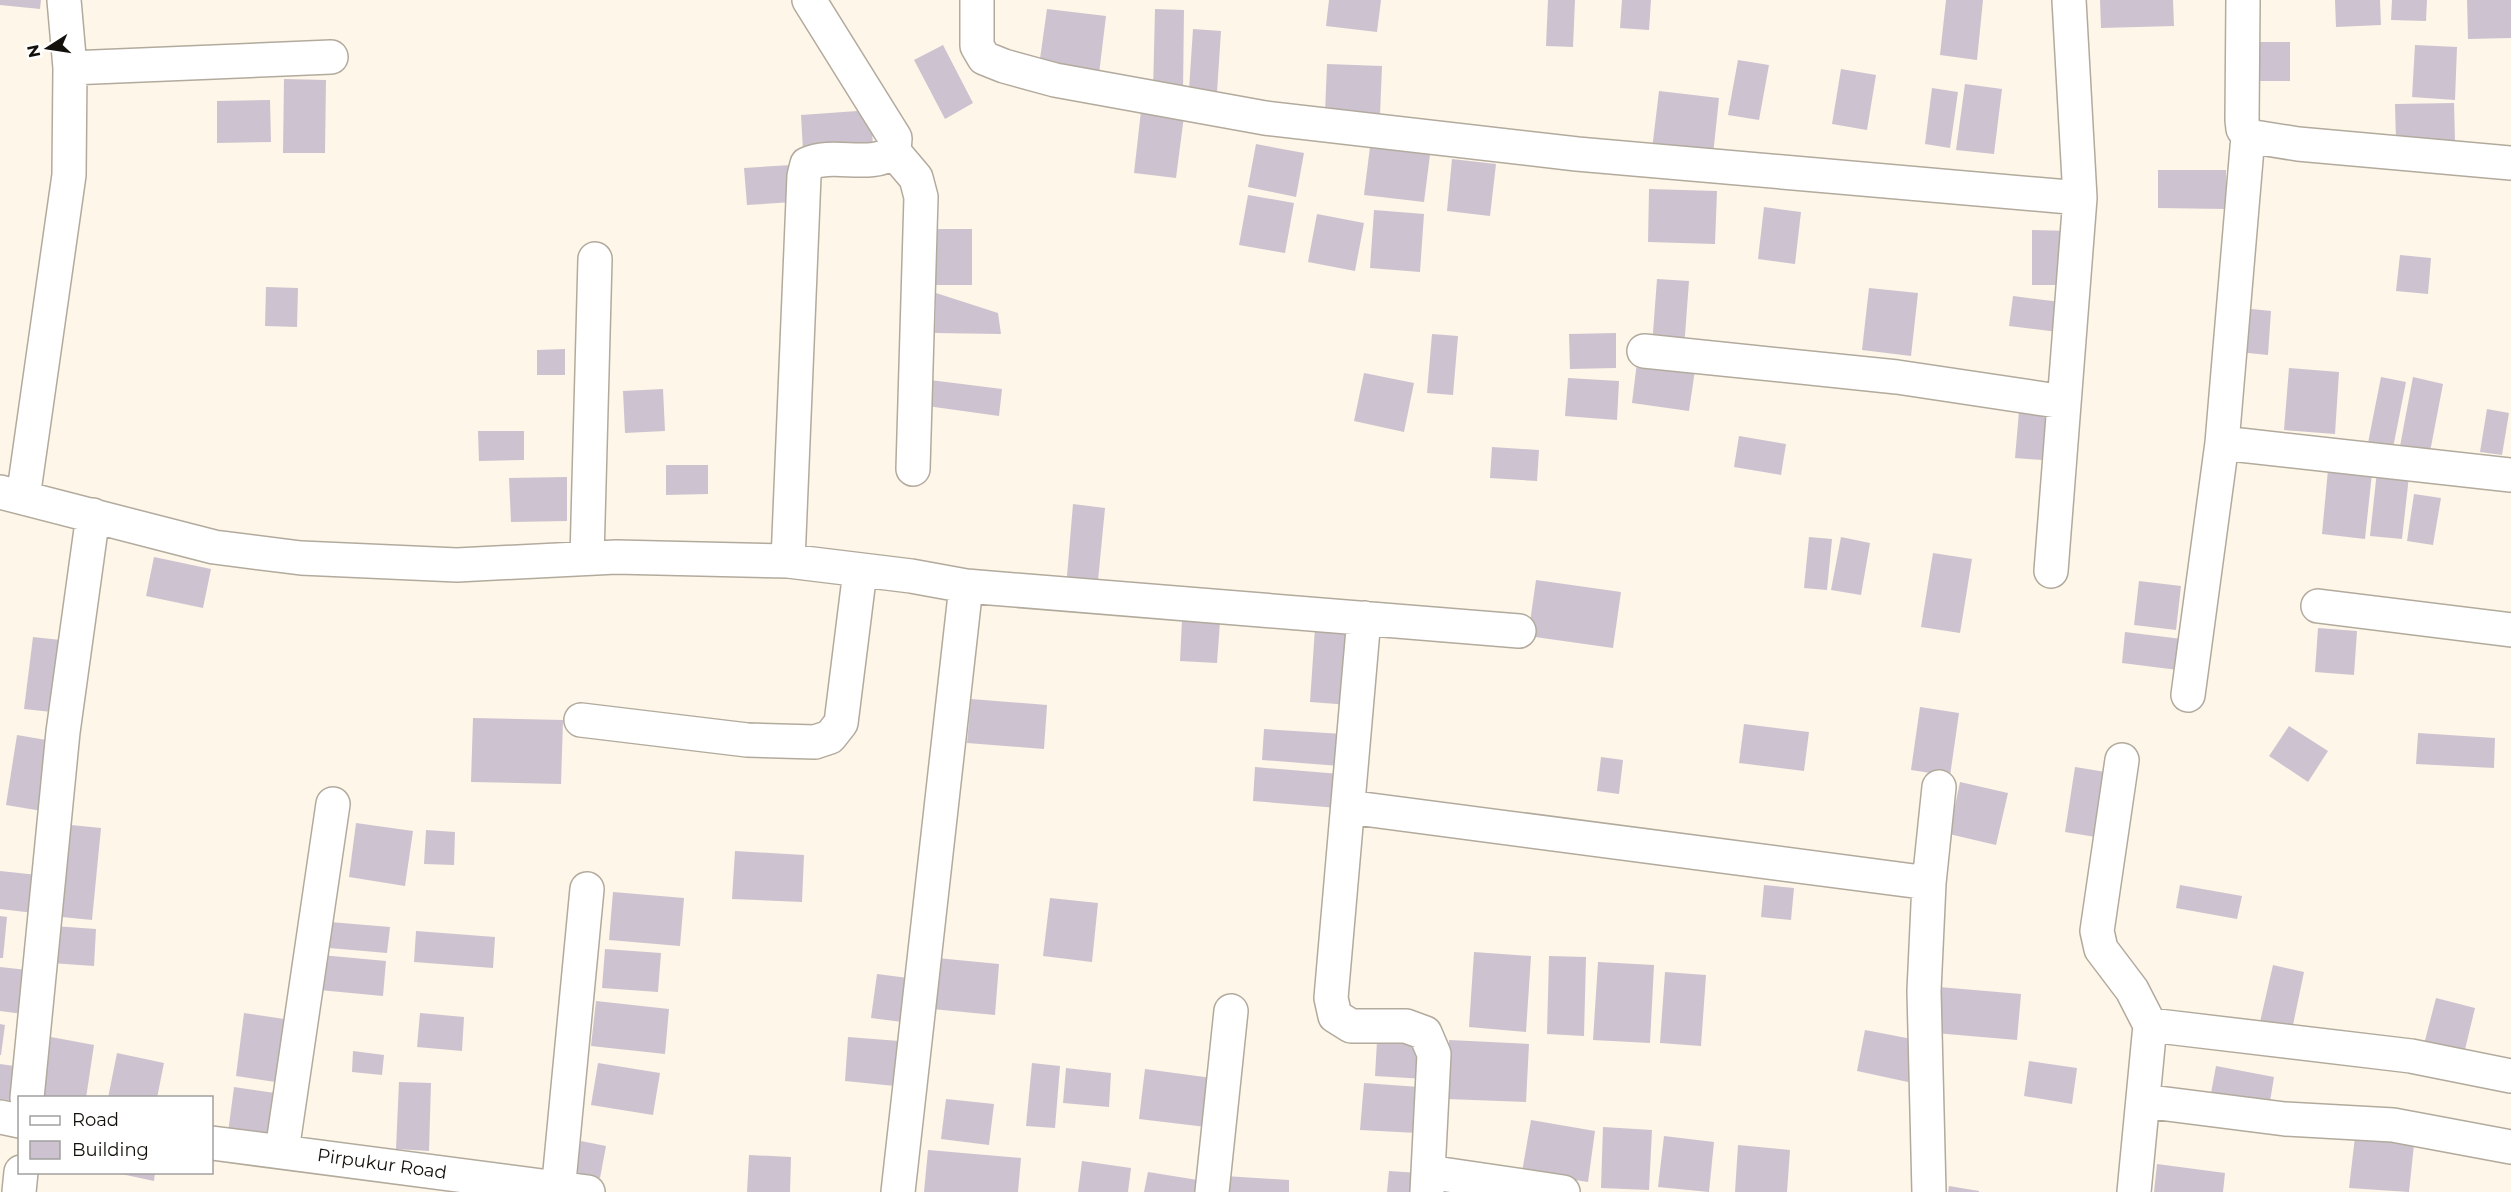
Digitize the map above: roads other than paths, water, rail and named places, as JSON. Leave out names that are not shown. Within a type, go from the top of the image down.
[{"type":"street","points":[[64,0],[70,68],[69,175],[12,495],[214,547],[301,558],[457,564],[616,556],[788,561],[966,586],[1519,631]]},
{"type":"street","points":[[809,0],[895,138],[894,152],[916,178],[921,197],[913,469]]},
{"type":"street","points":[[977,0],[977,46],[984,58],[1024,72],[1265,118],[1577,154],[2080,198]]},
{"type":"street","points":[[2051,571],[2080,198],[2069,0]]},
{"type":"street","points":[[2188,695],[2222,443],[2248,136],[2241,120],[2243,0]]},
{"type":"street","points":[[70,68],[331,57]]},
{"type":"street","points":[[2248,136],[2298,144],[2511,163]]},
{"type":"street","points":[[788,561],[804,176],[807,164],[821,159],[884,159],[894,152]]},
{"type":"street","points":[[587,558],[595,259]]},
{"type":"street","points":[[1644,351],[1897,377],[2064,402]]},
{"type":"street","points":[[2222,443],[2511,475]]},
{"type":"street","points":[[27,1096],[63,732],[93,516]]},
{"type":"street","points":[[581,720],[747,740],[815,742],[830,737],[841,723],[860,571]]},
{"type":"street","points":[[898,1192],[966,586]]},
{"type":"street","points":[[2318,606],[2511,630]]},
{"type":"street","points":[[1364,618],[1331,998],[1335,1017],[1351,1026],[1406,1026],[1425,1033],[1434,1054],[1428,1182],[1563,1192]]},
{"type":"street","points":[[2122,760],[2097,931],[2101,949],[2132,990],[2150,1024],[2134,1192]]},
{"type":"street","points":[[1929,1192],[1924,991],[1929,883],[1939,787]]},
{"type":"street","points":[[282,1151],[333,804]]},
{"type":"street","points":[[1348,807],[1929,883]]},
{"type":"street","points":[[568,1191],[587,889]]},
{"type":"street","points":[[1212,1192],[1232,1011]]},
{"type":"street","points":[[2150,1024],[2410,1056],[2511,1076]]},
{"type":"street","points":[[2143,1101],[2275,1118],[2393,1125],[2511,1147]]},
{"type":"street","points":[[0,1117],[18,1121]]},
{"type":"street","name":"Pirpukur Road","points":[[213,1143],[568,1191]]},
{"type":"street","points":[[19,1192],[21,1174]]}]
